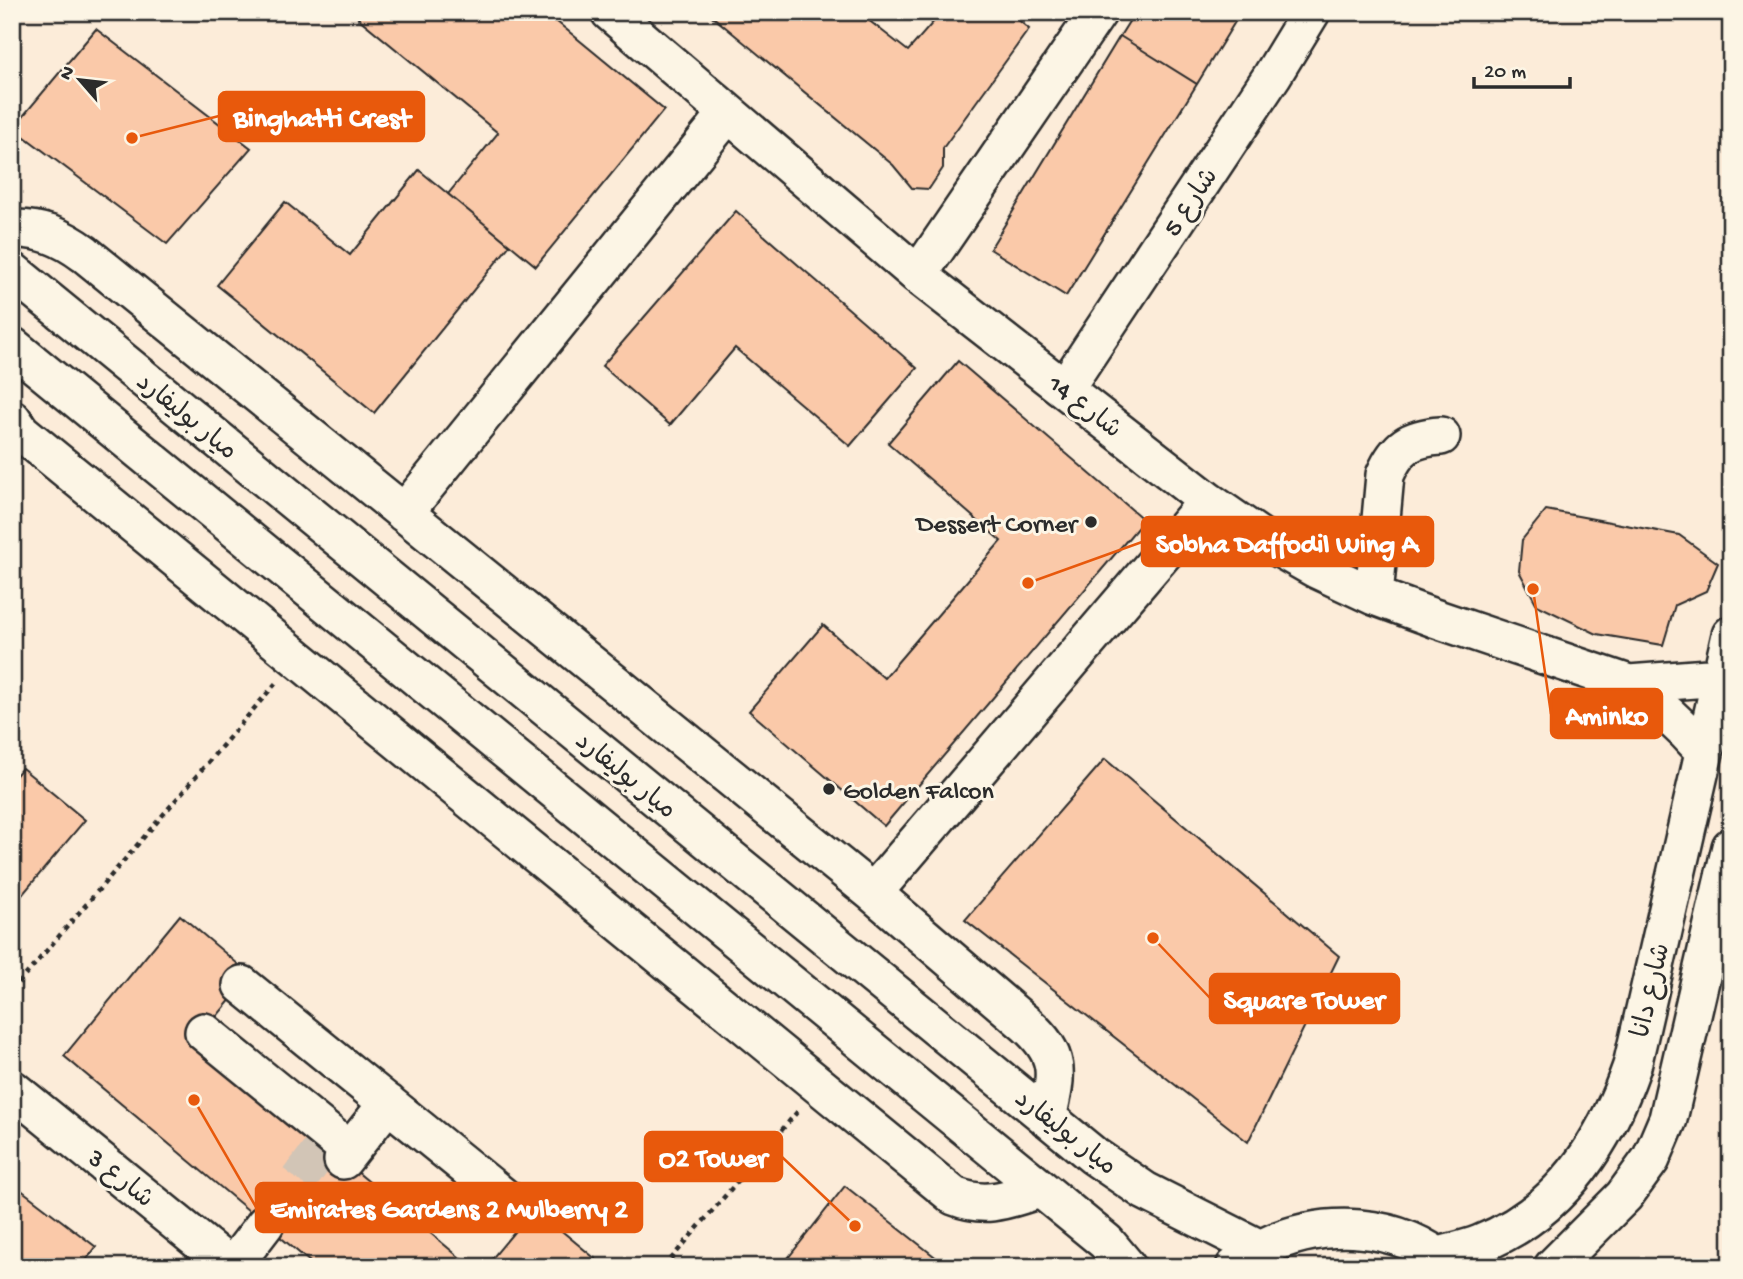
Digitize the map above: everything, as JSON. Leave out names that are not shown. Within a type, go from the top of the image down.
[{"type":"street","name":"شارع 14","points":[[610,12],[918,275],[1208,502],[1260,537],[1316,569],[1374,596],[1629,684],[1657,703],[1704,751]]},
{"type":"street","points":[[918,275],[1098,12]]},
{"type":"street","name":"شارع 5","points":[[1065,388],[1272,76],[1311,12]]},
{"type":"street","points":[[404,513],[729,113]]},
{"type":"street","points":[[12,229],[35,229],[70,242],[873,893],[1043,1038],[1053,1058],[1056,1080],[1047,1118]]},
{"type":"street","name":"ميار بوليفارد","points":[[12,271],[1094,1156],[1248,1258]]},
{"type":"street","points":[[12,346],[1106,1242],[1127,1267]]},
{"type":"street","points":[[12,419],[22,432],[954,1196],[983,1204],[1040,1189]]},
{"type":"street","points":[[1374,596],[1385,475],[1393,458],[1406,445],[1423,437],[1441,436]]},
{"type":"street","points":[[873,893],[1208,502]]},
{"type":"street","name":"شارع دانا","points":[[1445,1262],[1519,1225],[1553,1198],[1580,1169],[1619,1103],[1632,1066],[1731,635]]},
{"type":"street","name":"شارع 14","points":[[1629,684],[1721,677]]},
{"type":"street","name":"شارع دانا","points":[[1553,1267],[1624,1196],[1651,1159],[1664,1129],[1731,847]]},
{"type":"street","points":[[242,985],[507,1200]]},
{"type":"street","points":[[204,1032],[337,1148],[378,1095]]},
{"type":"street","name":"شارع 3","points":[[12,1089],[215,1262]]},
{"type":"street","points":[[1248,1258],[1295,1235],[1332,1228],[1370,1229],[1406,1239],[1445,1262]]},
{"type":"street","points":[[215,1262],[273,1231],[260,1267]]},
{"type":"path","points":[[12,991],[297,658]]},
{"type":"path","points":[[664,1267],[820,1086]]},
{"type":"building","points":[[363,12],[545,12],[664,110],[536,266],[448,194],[498,133],[358,18]]},
{"type":"building","points":[[707,12],[858,12],[908,51],[942,12],[1009,12],[1029,29],[943,148],[943,168],[929,189],[912,188],[893,165]]},
{"type":"building","points":[[1135,12],[1241,12],[1197,84],[1120,36]]},
{"type":"building","points":[[96,29],[251,148],[167,244],[13,128]]},
{"type":"building","points":[[1120,36],[1197,84],[1066,296],[990,249]]},
{"type":"building","points":[[419,170],[510,245],[374,413],[217,285],[285,202],[350,255]]},
{"type":"building","points":[[736,211],[917,368],[850,446],[735,348],[670,425],[602,366]]},
{"type":"building","points":[[958,361],[1144,520],[884,826],[749,711],[823,625],[884,678],[1001,541],[888,443]]},
{"type":"building","points":[[1546,510],[1679,535],[1718,563],[1706,591],[1675,605],[1663,645],[1597,634],[1537,605],[1519,571],[1522,540]]},
{"type":"building","points":[[1105,759],[1339,956],[1248,1142],[965,920]]},
{"type":"building","points":[[22,768],[85,820],[12,907],[12,780]]},
{"type":"building","points":[[180,915],[251,975],[198,1039],[471,1267],[316,1267],[64,1056]]},
{"type":"building","points":[[12,1183],[96,1247],[81,1267],[12,1267]]},
{"type":"building","points":[[845,1186],[948,1267],[781,1267]]},
{"type":"building","points":[[534,1208],[598,1261],[594,1267],[485,1267]]},
{"type":"tunnel","points":[[265,1224],[325,1145]]},
{"type":"place","name":"Binghatti Crest","points":[[132,138]]},
{"type":"place","name":"Dessert Corner","points":[[1091,522]]},
{"type":"place","name":"Sobha Daffodil Wing A","points":[[1028,583]]},
{"type":"place","name":"Aminko","points":[[1533,589]]},
{"type":"place","name":"Golden Falcon","points":[[829,789]]},
{"type":"place","name":"Square Tower","points":[[1153,938]]},
{"type":"place","name":"Emirates Gardens 2 Mulberry 2","points":[[194,1100]]},
{"type":"place","name":"O2 Tower","points":[[855,1226]]}]
